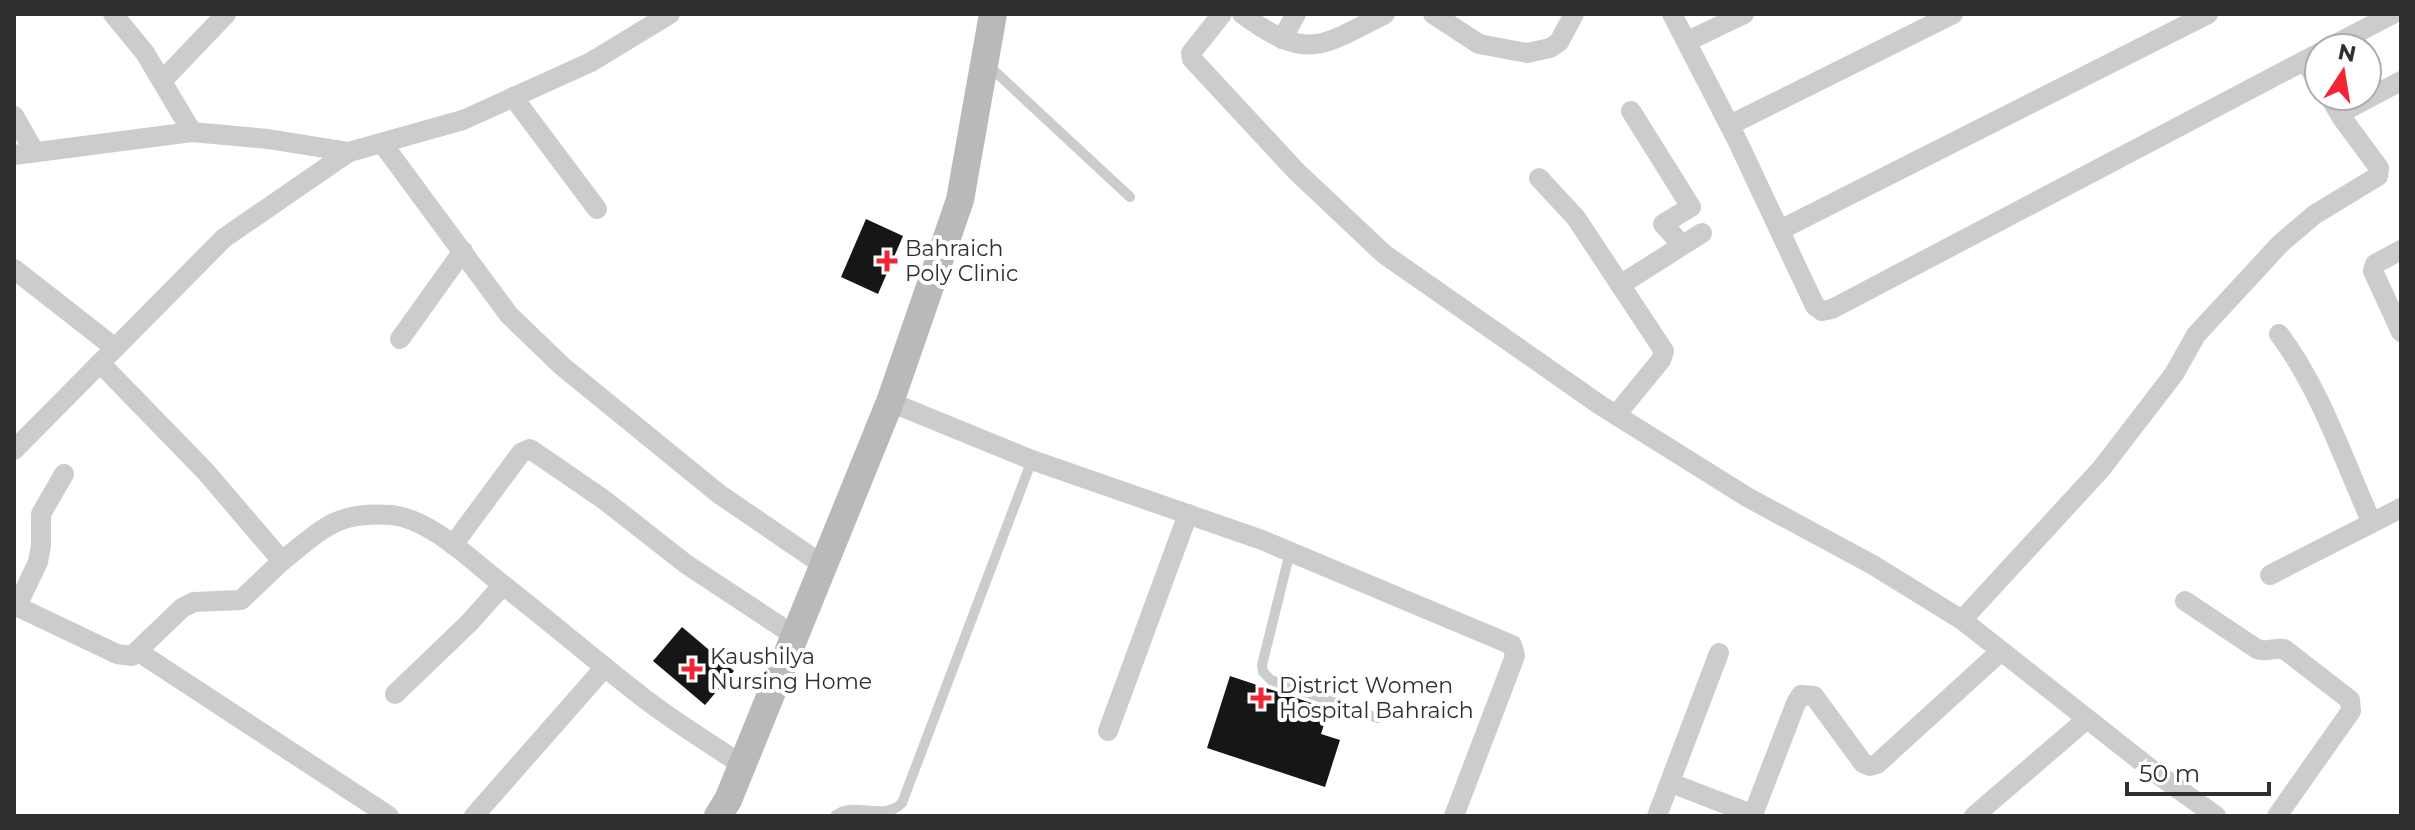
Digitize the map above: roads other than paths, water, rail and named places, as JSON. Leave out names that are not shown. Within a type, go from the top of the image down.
[{"type":"main road","points":[[718,816],[728,800],[890,402],[960,200],[993,14]]},
{"type":"street","points":[[113,14],[134,37],[192,132]]},
{"type":"street","points":[[162,81],[226,14]]},
{"type":"street","points":[[14,450],[224,238],[349,152],[463,120],[591,62],[670,14]]},
{"type":"street","points":[[1222,14],[1191,53],[1192,59],[1296,171],[1384,254],[1616,415],[1747,497],[1873,565],[1962,620],[2216,816]]},
{"type":"street","points":[[1242,14],[1282,39],[1301,46],[1321,44],[1385,14]]},
{"type":"street","points":[[1282,39],[1296,14]]},
{"type":"street","points":[[1433,14],[1479,44],[1527,53],[1550,48],[1559,42],[1574,14]]},
{"type":"street","points":[[1672,14],[1730,125],[1815,306],[1822,311],[1832,309],[2303,62]]},
{"type":"street","points":[[1688,41],[1744,14]]},
{"type":"street","points":[[1730,125],[1953,14]]},
{"type":"street","points":[[1780,230],[2208,14]]},
{"type":"street","points":[[2359,32],[2393,14]]},
{"type":"street","points":[[2342,118],[2348,109],[2401,81]]},
{"type":"street","points":[[513,97],[597,209]]},
{"type":"street","points":[[1631,111],[1691,207],[1663,224],[1682,245]]},
{"type":"street","points":[[1962,620],[2101,469],[2174,374],[2196,335],[2280,244],[2314,215],[2380,173],[2338,112]]},
{"type":"street","points":[[14,116],[24,153],[192,132],[268,139],[349,152]]},
{"type":"street","points":[[382,143],[509,315],[562,366],[719,494],[823,565]]},
{"type":"street","points":[[1539,178],[1576,218],[1664,351],[1661,360],[1616,415]]},
{"type":"street","points":[[1620,285],[1702,233]]},
{"type":"street","points":[[2401,250],[2375,264],[2373,271],[2401,332]]},
{"type":"street","points":[[400,339],[463,251]]},
{"type":"street","points":[[14,269],[108,355],[282,561]]},
{"type":"street","points":[[2279,334],[2301,362],[2372,523]]},
{"type":"street","points":[[890,402],[1032,460],[1290,552],[1512,645],[1515,656],[1454,816]]},
{"type":"street","points":[[453,545],[521,453],[530,449],[603,499],[686,564],[795,636]]},
{"type":"street","points":[[64,474],[41,514],[38,562],[15,606],[117,654],[132,656],[182,608],[194,602],[241,600],[282,561],[337,519],[393,515],[418,524],[453,545],[544,615],[638,694],[742,765]]},
{"type":"street","points":[[2270,575],[2401,508]]},
{"type":"street","points":[[1108,731],[1188,514]]},
{"type":"street","points":[[395,694],[447,645],[503,585]]},
{"type":"street","points":[[2185,601],[2257,649],[2284,649],[2350,700],[2351,711],[2277,816]]},
{"type":"street","points":[[137,651],[389,816]]},
{"type":"street","points":[[1671,783],[1749,813],[1754,812],[1796,703],[1801,695],[1806,694],[1814,696],[1863,763],[1870,766],[1877,764],[2001,651]]},
{"type":"street","points":[[1657,816],[1719,653]]},
{"type":"street","points":[[474,816],[605,667]]},
{"type":"street","points":[[1974,816],[2087,719]]},
{"type":"lane","points":[[984,62],[1130,197]]},
{"type":"lane","points":[[835,816],[843,810],[888,811],[902,803],[1032,460]]},
{"type":"lane","points":[[1290,552],[1262,665],[1263,672],[1271,680],[1378,718]]},
{"type":"place","name":"Bahraich Poly Clinic","points":[[887,261]]},
{"type":"place","name":"Kaushilya Nursing Home","points":[[692,669]]},
{"type":"place","name":"District Women Hospital Bahraich","points":[[1261,698]]}]
